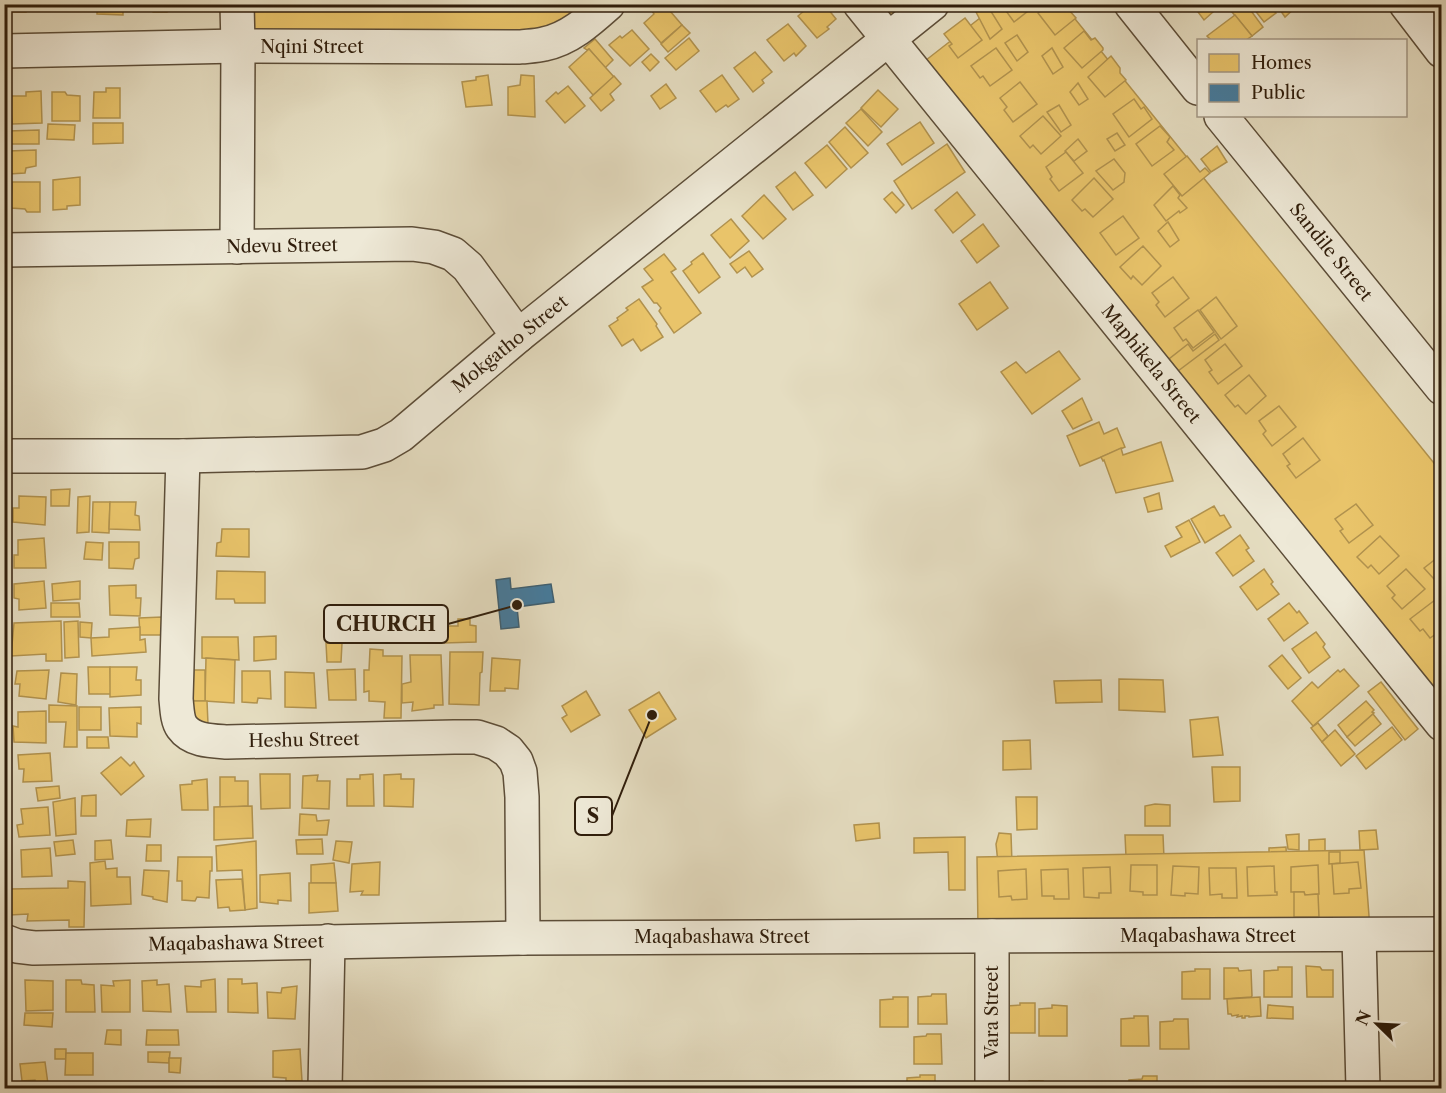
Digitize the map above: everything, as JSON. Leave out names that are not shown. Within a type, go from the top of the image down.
[{"type":"street","points":[[237,4],[237,247]]},
{"type":"street","name":"Nqini Street","points":[[4,51],[238,46],[520,47],[546,44],[565,36],[579,29],[608,4]]},
{"type":"street","name":"Maphikela Street","points":[[860,4],[1442,724]]},
{"type":"street","name":"Mokgatho Street","points":[[4,456],[183,456],[362,452],[384,445],[401,435],[518,336],[932,4]]},
{"type":"street","points":[[1131,4],[1197,87]]},
{"type":"street","points":[[1406,4],[1442,51]]},
{"type":"street","name":"Sandile Street","points":[[1222,117],[1442,388]]},
{"type":"street","name":"Ndevu Street","points":[[4,250],[412,244],[434,247],[453,254],[468,267],[518,336]]},
{"type":"street","name":"Heshu Street","points":[[183,456],[176,699],[178,717],[182,727],[194,736],[208,741],[227,742],[454,736],[477,737],[496,743],[508,751],[516,761],[520,772],[523,938]]},
{"type":"street","name":"Maqabashawa Street","points":[[4,941],[17,946],[34,948],[523,938],[1442,934]]},
{"type":"street","name":"Vara Street","points":[[992,936],[992,1089]]},
{"type":"street","points":[[1359,936],[1363,1089]]},
{"type":"street","points":[[325,1089],[328,941]]},
{"type":"building: Homes","points":[[12,4],[40,4],[40,8],[26,8],[26,12],[12,12]]},
{"type":"building: Homes","points":[[97,4],[123,4],[123,15],[97,14]]},
{"type":"building: Homes","points":[[139,4],[167,4],[167,12],[153,12],[151,8],[139,8]]},
{"type":"building: Homes","points":[[237,4],[596,4],[546,44],[238,46]]},
{"type":"building: Homes","points":[[660,4],[664,4],[682,25],[661,43],[644,23],[654,14],[652,11]]},
{"type":"building: Homes","points":[[812,4],[824,4],[836,19],[827,27],[829,29],[817,38],[798,16]]},
{"type":"building: Homes","points":[[869,4],[914,4],[888,26]]},
{"type":"building: Homes","points":[[998,4],[1063,4],[1442,473],[1442,711],[921,64]]},
{"type":"building: Homes","points":[[1001,4],[1037,4],[1014,22]]},
{"type":"building: Homes","points":[[1048,4],[1069,4],[1071,7],[1068,9],[1076,18],[1055,35],[1038,13]]},
{"type":"building: Homes","points":[[1192,4],[1222,4],[1204,20]]},
{"type":"building: Homes","points":[[1241,4],[1246,4],[1263,27],[1252,36],[1232,12]]},
{"type":"building: Homes","points":[[1250,4],[1270,4],[1276,13],[1264,22]]},
{"type":"building: Homes","points":[[1276,4],[1299,4],[1285,17]]},
{"type":"building: Homes","points":[[987,5],[1002,29],[990,39],[976,12]]},
{"type":"building: Homes","points":[[1235,15],[1252,36],[1248,39],[1210,39],[1207,36]]},
{"type":"building: Homes","points":[[965,18],[982,40],[958,58],[949,46],[952,44],[944,34]]},
{"type":"building: Homes","points":[[788,24],[806,46],[796,56],[794,53],[784,61],[767,40]]},
{"type":"building: Homes","points":[[682,25],[690,33],[668,52],[661,44]]},
{"type":"building: Homes","points":[[632,30],[649,49],[630,66],[609,45]]},
{"type":"building: Homes","points":[[1084,31],[1091,40],[1095,38],[1103,50],[1082,68],[1064,48]]},
{"type":"building: Homes","points":[[1017,35],[1028,52],[1017,61],[1005,43]]},
{"type":"building: Homes","points":[[689,38],[699,51],[676,70],[665,58]]},
{"type":"building: Homes","points":[[595,39],[613,60],[605,68],[589,49],[584,48]]},
{"type":"building: Homes","points":[[996,48],[1012,70],[990,86],[983,76],[980,78],[971,66]]},
{"type":"building: Homes","points":[[1052,48],[1063,67],[1053,74],[1042,56]]},
{"type":"building: Homes","points":[[589,49],[614,77],[593,95],[569,67]]},
{"type":"building: Homes","points":[[755,52],[772,72],[753,92],[734,68]]},
{"type":"building: Homes","points":[[651,54],[659,62],[650,71],[642,62]]},
{"type":"building: Homes","points":[[1111,56],[1126,80],[1105,97],[1088,77]]},
{"type":"building: Homes","points":[[488,75],[492,105],[466,107],[462,82]]},
{"type":"building: Homes","points":[[521,75],[534,76],[535,117],[508,115],[508,87],[520,85]]},
{"type":"building: Homes","points":[[722,75],[739,99],[716,112],[700,91]]},
{"type":"building: Homes","points":[[614,76],[621,84],[610,94],[614,100],[601,111],[590,98]]},
{"type":"building: Homes","points":[[1020,82],[1037,104],[1013,122],[1004,110],[1007,107],[1000,98]]},
{"type":"building: Homes","points":[[1078,83],[1088,99],[1079,105],[1070,92]]},
{"type":"building: Homes","points":[[666,84],[676,98],[660,109],[651,96]]},
{"type":"building: Homes","points":[[568,86],[585,106],[565,123],[546,101],[556,92],[558,94]]},
{"type":"building: Homes","points":[[106,88],[120,88],[120,118],[93,118],[94,92],[106,92]]},
{"type":"building: Homes","points":[[878,90],[898,109],[881,127],[861,108]]},
{"type":"building: Homes","points":[[41,91],[42,123],[12,124],[10,96],[26,96],[26,92]]},
{"type":"building: Homes","points":[[52,92],[65,92],[67,95],[80,96],[80,121],[52,121]]},
{"type":"building: Homes","points":[[1134,99],[1141,109],[1144,107],[1152,119],[1129,137],[1113,114]]},
{"type":"building: Homes","points":[[1059,105],[1071,125],[1061,132],[1047,112]]},
{"type":"building: Homes","points":[[861,109],[882,132],[868,146],[846,123]]},
{"type":"building: Homes","points":[[1043,116],[1061,136],[1041,154],[1033,145],[1030,148],[1020,136]]},
{"type":"building: Homes","points":[[920,122],[934,143],[902,165],[887,144]]},
{"type":"building: Homes","points":[[93,123],[123,123],[123,143],[93,144]]},
{"type":"building: Homes","points":[[48,124],[75,125],[74,140],[47,139]]},
{"type":"building: Homes","points":[[1160,126],[1170,137],[1167,142],[1174,150],[1152,166],[1136,144]]},
{"type":"building: Homes","points":[[845,127],[868,153],[851,168],[829,142]]},
{"type":"building: Homes","points":[[39,130],[39,144],[8,144],[8,131]]},
{"type":"building: Homes","points":[[1117,133],[1125,145],[1115,151],[1107,139]]},
{"type":"building: Homes","points":[[1078,139],[1087,151],[1074,161],[1065,151]]},
{"type":"building: Homes","points":[[947,144],[965,172],[912,209],[894,181]]},
{"type":"building: Homes","points":[[827,145],[847,169],[826,188],[805,163]]},
{"type":"building: Homes","points":[[1217,146],[1227,162],[1211,172],[1201,159]]},
{"type":"building: Homes","points":[[36,150],[36,166],[26,168],[25,173],[9,174],[8,151]]},
{"type":"building: Homes","points":[[1066,152],[1083,173],[1059,191],[1050,179],[1052,177],[1046,167]]},
{"type":"building: Homes","points":[[1187,156],[1200,172],[1205,168],[1210,173],[1182,196],[1164,174]]},
{"type":"building: Homes","points":[[1114,159],[1125,173],[1124,182],[1113,190],[1096,171]]},
{"type":"building: Homes","points":[[795,172],[813,195],[793,210],[776,187]]},
{"type":"building: Homes","points":[[80,177],[80,205],[53,210],[53,180]]},
{"type":"building: Homes","points":[[1094,178],[1113,199],[1093,217],[1085,209],[1082,211],[1072,200]]},
{"type":"building: Homes","points":[[12,182],[40,182],[40,212],[11,208]]},
{"type":"building: Homes","points":[[1173,186],[1180,195],[1178,198],[1187,208],[1166,221],[1154,205]]},
{"type":"building: Homes","points":[[892,192],[904,205],[896,213],[884,199]]},
{"type":"building: Homes","points":[[957,192],[975,215],[953,233],[935,210]]},
{"type":"building: Homes","points":[[764,195],[786,219],[763,239],[742,216]]},
{"type":"building: Homes","points":[[1123,216],[1139,238],[1116,255],[1100,233]]},
{"type":"building: Homes","points":[[731,219],[749,241],[730,258],[711,235]]},
{"type":"building: Homes","points":[[1168,222],[1179,240],[1170,247],[1158,231]]},
{"type":"building: Homes","points":[[983,224],[999,246],[977,263],[961,241]]},
{"type":"building: Homes","points":[[1143,246],[1161,266],[1142,285],[1133,276],[1131,279],[1120,267]]},
{"type":"building: Homes","points":[[749,251],[763,269],[752,277],[745,267],[737,273],[730,264]]},
{"type":"building: Homes","points":[[703,253],[720,277],[699,293],[683,271]]},
{"type":"building: Homes","points":[[664,254],[676,269],[671,272],[701,313],[674,333],[659,311],[661,308],[654,303],[642,287],[653,280],[644,269]]},
{"type":"building: Homes","points":[[1173,277],[1189,298],[1165,317],[1156,305],[1159,302],[1152,293]]},
{"type":"building: Homes","points":[[990,282],[1008,308],[977,330],[959,304]]},
{"type":"building: Homes","points":[[1216,297],[1237,326],[1221,339],[1200,310]]},
{"type":"building: Homes","points":[[639,299],[657,324],[663,337],[641,351],[633,339],[622,346],[609,326],[628,310],[626,308]]},
{"type":"building: Homes","points":[[10,310],[11,346],[4,346],[4,313]]},
{"type":"building: Homes","points":[[1198,310],[1214,332],[1193,348],[1186,339],[1183,341],[1174,328]]},
{"type":"building: Homes","points":[[1215,334],[1219,340],[1178,371],[1169,359],[1188,344],[1193,351]]},
{"type":"building: Homes","points":[[1225,344],[1242,366],[1218,384],[1209,372],[1212,370],[1205,360]]},
{"type":"building: Homes","points":[[4,350],[9,350],[10,432],[4,432]]},
{"type":"building: Homes","points":[[1059,351],[1080,379],[1032,414],[1001,372],[1016,362],[1026,373]]},
{"type":"building: Homes","points":[[1249,375],[1266,396],[1246,414],[1238,405],[1235,407],[1225,395]]},
{"type":"building: Homes","points":[[1082,398],[1092,420],[1073,429],[1062,411]]},
{"type":"building: Homes","points":[[1279,406],[1296,427],[1272,446],[1263,434],[1266,431],[1259,421]]},
{"type":"building: Homes","points":[[1099,422],[1104,434],[1117,428],[1125,447],[1080,466],[1067,436]]},
{"type":"building: Homes","points":[[1303,438],[1320,460],[1296,478],[1287,466],[1290,464],[1283,454]]},
{"type":"building: Homes","points":[[1161,442],[1173,481],[1116,493],[1101,457],[1121,448],[1123,455]]},
{"type":"building: Homes","points":[[70,489],[69,506],[51,506],[51,490]]},
{"type":"building: Homes","points":[[1159,493],[1162,509],[1148,512],[1144,498]]},
{"type":"building: Homes","points":[[19,496],[46,497],[45,525],[13,522],[13,508],[19,508]]},
{"type":"building: Homes","points":[[90,496],[89,532],[77,533],[78,497]]},
{"type":"building: Homes","points":[[93,502],[110,502],[109,533],[92,532]]},
{"type":"building: Homes","points":[[110,502],[136,502],[135,515],[139,516],[140,530],[109,529]]},
{"type":"building: Homes","points":[[1356,504],[1373,525],[1349,543],[1340,531],[1343,529],[1335,519]]},
{"type":"building: Homes","points":[[1214,506],[1220,516],[1224,515],[1231,527],[1205,543],[1191,519]]},
{"type":"building: Homes","points":[[1189,520],[1200,542],[1171,557],[1165,546],[1182,537],[1176,527]]},
{"type":"building: Homes","points":[[222,529],[249,529],[249,557],[216,556],[217,543],[221,542]]},
{"type":"building: Homes","points":[[1240,535],[1249,548],[1246,550],[1254,561],[1233,576],[1216,553]]},
{"type":"building: Homes","points":[[1380,536],[1399,556],[1379,574],[1371,565],[1368,568],[1357,557]]},
{"type":"building: Homes","points":[[44,538],[46,568],[14,568],[14,555],[18,555],[18,540]]},
{"type":"building: Homes","points":[[86,542],[103,543],[102,560],[84,559]]},
{"type":"building: Homes","points":[[109,542],[139,542],[139,558],[135,559],[133,569],[109,568]]},
{"type":"building: Homes","points":[[1437,558],[1442,563],[1442,574],[1434,579],[1424,568]]},
{"type":"building: Homes","points":[[1264,569],[1279,594],[1257,610],[1240,587]]},
{"type":"building: Homes","points":[[1406,569],[1425,589],[1402,609],[1392,598],[1395,595],[1387,586]]},
{"type":"building: Homes","points":[[217,571],[265,572],[265,603],[235,603],[234,599],[216,599]]},
{"type":"building: Homes","points":[[44,581],[46,608],[19,610],[19,599],[14,598],[14,584]]},
{"type":"building: Homes","points":[[80,581],[80,599],[53,601],[52,584]]},
{"type":"building: Homes","points":[[136,585],[136,598],[141,598],[140,616],[110,615],[109,586]]},
{"type":"building: Homes","points":[[1435,600],[1442,609],[1442,630],[1430,638],[1423,629],[1420,631],[1410,619]]},
{"type":"building: Homes","points":[[51,603],[79,603],[80,617],[51,617]]},
{"type":"building: Homes","points":[[1289,603],[1308,623],[1284,641],[1268,619]]},
{"type":"building: Homes","points":[[162,617],[163,635],[140,635],[139,618]]},
{"type":"building: Homes","points":[[458,619],[470,619],[470,625],[476,626],[476,642],[444,643],[444,626],[458,626]]},
{"type":"building: Homes","points":[[61,621],[62,661],[46,661],[46,654],[11,656],[14,623]]},
{"type":"building: Homes","points":[[78,621],[79,657],[65,658],[64,622]]},
{"type":"building: Homes","points":[[80,622],[92,623],[91,638],[80,637]]},
{"type":"building: Homes","points":[[140,627],[140,640],[145,639],[146,652],[92,656],[91,638],[109,637],[109,629]]},
{"type":"building: Homes","points":[[1316,632],[1325,644],[1323,647],[1330,657],[1309,673],[1292,649]]},
{"type":"building: Homes","points":[[276,636],[276,659],[254,661],[254,637]]},
{"type":"building: Homes","points":[[202,637],[238,637],[239,660],[202,658]]},
{"type":"building: Homes","points":[[326,643],[342,643],[341,662],[327,662]]},
{"type":"building: Homes","points":[[370,649],[383,650],[383,656],[402,656],[401,718],[384,718],[385,702],[369,701],[369,691],[364,692],[364,670],[369,670]]},
{"type":"building: Homes","points":[[450,652],[483,652],[479,705],[449,704]]},
{"type":"building: Homes","points":[[410,655],[441,655],[443,705],[412,711],[413,702],[402,703],[402,684],[411,682]]},
{"type":"building: Homes","points":[[1282,655],[1301,678],[1288,689],[1269,666]]},
{"type":"building: Homes","points":[[206,658],[235,660],[234,703],[205,701]]},
{"type":"building: Homes","points":[[492,658],[520,660],[518,689],[505,688],[505,691],[490,691]]},
{"type":"building: Homes","points":[[88,667],[110,667],[111,694],[89,694]]},
{"type":"building: Homes","points":[[110,667],[137,667],[136,680],[141,680],[141,695],[110,697]]},
{"type":"building: Homes","points":[[355,669],[356,700],[329,700],[327,670]]},
{"type":"building: Homes","points":[[1344,669],[1359,686],[1313,726],[1292,701],[1312,682],[1318,688],[1338,670],[1340,672]]},
{"type":"building: Homes","points":[[49,670],[46,699],[19,696],[20,684],[15,684],[17,671]]},
{"type":"building: Homes","points":[[194,670],[205,670],[205,701],[192,701]]},
{"type":"building: Homes","points":[[242,671],[270,671],[271,699],[258,698],[257,703],[242,702]]},
{"type":"building: Homes","points":[[285,672],[314,673],[316,708],[285,707]]},
{"type":"building: Homes","points":[[61,673],[77,674],[76,705],[58,702]]},
{"type":"building: Homes","points":[[1119,679],[1163,680],[1165,712],[1119,710]]},
{"type":"building: Homes","points":[[1101,680],[1102,702],[1056,703],[1054,681]]},
{"type":"building: Homes","points":[[1381,682],[1418,729],[1405,740],[1368,692]]},
{"type":"building: Homes","points":[[586,691],[600,715],[571,732],[562,718],[567,715],[562,706]]},
{"type":"building: Homes","points":[[659,692],[676,719],[646,738],[629,710]]},
{"type":"building: Homes","points":[[192,701],[207,701],[208,724],[193,724]]},
{"type":"building: Homes","points":[[1366,701],[1374,713],[1347,737],[1338,725]]},
{"type":"building: Homes","points":[[49,705],[77,706],[77,747],[64,747],[66,722],[49,722]]},
{"type":"building: Homes","points":[[79,707],[101,707],[101,730],[79,730]]},
{"type":"building: Homes","points":[[141,707],[141,724],[137,723],[137,737],[110,736],[109,708]]},
{"type":"building: Homes","points":[[46,711],[46,743],[14,742],[13,726],[18,727],[18,712]]},
{"type":"building: Homes","points":[[1373,714],[1381,724],[1355,746],[1347,737]]},
{"type":"building: Homes","points":[[1218,717],[1223,755],[1193,757],[1190,720]]},
{"type":"building: Homes","points":[[1318,723],[1328,736],[1322,742],[1311,728]]},
{"type":"building: Homes","points":[[1392,727],[1402,740],[1366,769],[1356,756]]},
{"type":"building: Homes","points":[[1335,730],[1355,754],[1341,766],[1322,742]]},
{"type":"building: Homes","points":[[87,737],[108,737],[109,748],[87,748]]},
{"type":"building: Homes","points":[[1030,740],[1031,769],[1003,770],[1003,741]]},
{"type":"building: Homes","points":[[50,753],[52,781],[23,782],[24,769],[19,769],[18,755]]},
{"type":"building: Homes","points":[[121,757],[130,766],[134,762],[144,776],[121,795],[101,773]]},
{"type":"building: Homes","points":[[1212,767],[1240,767],[1240,801],[1214,802]]},
{"type":"building: Homes","points":[[260,774],[290,774],[290,808],[261,809]]},
{"type":"building: Homes","points":[[373,774],[374,806],[347,806],[347,779],[360,779],[360,775]]},
{"type":"building: Homes","points":[[401,774],[401,779],[414,779],[413,807],[384,806],[384,775]]},
{"type":"building: Homes","points":[[318,775],[317,781],[330,781],[329,809],[302,808],[303,776]]},
{"type":"building: Homes","points":[[220,777],[235,777],[235,781],[248,781],[248,806],[220,808]]},
{"type":"building: Homes","points":[[207,779],[208,810],[182,810],[180,785]]},
{"type":"building: Homes","points":[[59,786],[60,798],[38,801],[36,788]]},
{"type":"building: Homes","points":[[96,795],[96,816],[81,816],[82,796]]},
{"type":"building: Homes","points":[[1016,797],[1037,797],[1037,829],[1017,830]]},
{"type":"building: Homes","points":[[75,798],[76,834],[56,836],[53,802]]},
{"type":"building: Homes","points":[[1170,805],[1170,826],[1145,826],[1145,806]]},
{"type":"building: Homes","points":[[252,806],[253,838],[214,840],[214,807]]},
{"type":"building: Homes","points":[[48,807],[50,835],[19,837],[17,825],[23,824],[21,809]]},
{"type":"building: Homes","points":[[300,814],[316,815],[317,821],[329,820],[327,835],[299,835]]},
{"type":"building: Homes","points":[[151,819],[150,837],[126,836],[127,820]]},
{"type":"building: Homes","points":[[879,823],[880,838],[856,841],[854,825]]},
{"type":"building: Homes","points":[[1376,830],[1378,849],[1360,850],[1359,831]]},
{"type":"building: Homes","points":[[999,833],[1011,834],[1012,864],[998,863],[996,844]]},
{"type":"building: Homes","points":[[1299,834],[1299,850],[1288,849],[1286,835]]},
{"type":"building: Homes","points":[[1125,835],[1163,835],[1164,858],[1126,857]]},
{"type":"building: Homes","points":[[965,837],[965,890],[949,890],[948,852],[914,853],[914,838]]},
{"type":"building: Homes","points":[[322,839],[323,854],[297,854],[296,840]]},
{"type":"building: Homes","points":[[1325,839],[1325,865],[1309,866],[1309,840]]},
{"type":"building: Homes","points":[[73,840],[75,854],[56,856],[54,842]]},
{"type":"building: Homes","points":[[111,840],[113,859],[95,860],[95,841]]},
{"type":"building: Homes","points":[[256,841],[257,908],[245,910],[242,870],[217,871],[216,846]]},
{"type":"building: Homes","points":[[336,841],[352,842],[349,863],[333,860]]},
{"type":"building: Homes","points":[[147,845],[161,845],[161,861],[146,861]]},
{"type":"building: Homes","points":[[1286,847],[1287,866],[1269,865],[1269,848]]},
{"type":"building: Homes","points":[[50,848],[52,876],[22,877],[21,850]]},
{"type":"building: Homes","points":[[1364,850],[1370,929],[978,929],[977,857]]},
{"type":"building: Homes","points":[[1329,852],[1340,852],[1340,863],[1329,864]]},
{"type":"building: Homes","points":[[178,857],[212,857],[209,898],[197,897],[195,901],[182,900],[182,881],[177,881]]},
{"type":"building: Homes","points":[[105,861],[106,869],[117,868],[117,877],[130,877],[131,904],[91,906],[90,863]]},
{"type":"building: Homes","points":[[380,862],[379,895],[361,895],[363,891],[350,892],[352,864]]},
{"type":"building: Homes","points":[[1358,862],[1361,888],[1349,889],[1349,893],[1334,894],[1332,864]]},
{"type":"building: Homes","points":[[334,863],[336,883],[311,883],[311,865]]},
{"type":"building: Homes","points":[[1131,865],[1157,865],[1157,895],[1143,895],[1143,892],[1130,891]]},
{"type":"building: Homes","points":[[1318,865],[1319,894],[1305,895],[1304,892],[1291,892],[1291,867]]},
{"type":"building: Homes","points":[[1173,866],[1199,867],[1198,894],[1171,895]]},
{"type":"building: Homes","points":[[1274,866],[1277,895],[1248,896],[1247,867]]},
{"type":"building: Homes","points":[[1110,867],[1111,893],[1099,893],[1099,898],[1084,897],[1083,868]]},
{"type":"building: Homes","points":[[1209,868],[1236,868],[1237,898],[1222,898],[1222,894],[1210,895]]},
{"type":"building: Homes","points":[[1026,869],[1027,899],[1012,900],[1011,896],[999,897],[998,871]]},
{"type":"building: Homes","points":[[1068,869],[1069,899],[1042,896],[1041,870]]},
{"type":"building: Homes","points":[[144,870],[169,871],[167,902],[142,895]]},
{"type":"building: Homes","points":[[290,873],[291,901],[278,900],[278,904],[260,902],[260,875]]},
{"type":"building: Homes","points":[[242,879],[245,910],[230,911],[229,907],[218,908],[216,880]]},
{"type":"building: Homes","points":[[68,881],[85,882],[84,927],[69,927],[69,920],[27,921],[28,914],[10,915],[10,908],[4,908],[4,894],[9,893],[9,889],[68,888]]},
{"type":"building: Homes","points":[[309,883],[336,883],[338,911],[309,913]]},
{"type":"building: Homes","points":[[1294,892],[1304,892],[1305,895],[1318,894],[1319,917],[1294,917]]},
{"type":"building: Homes","points":[[1306,966],[1333,970],[1333,997],[1307,997]]},
{"type":"building: Homes","points":[[1278,967],[1292,967],[1292,997],[1264,997],[1264,971],[1278,970]]},
{"type":"building: Homes","points":[[1224,968],[1238,968],[1239,971],[1251,970],[1251,997],[1224,999]]},
{"type":"building: Homes","points":[[1195,969],[1210,969],[1210,999],[1182,999],[1182,972],[1195,971]]},
{"type":"building: Homes","points":[[215,979],[216,1012],[187,1012],[185,986],[201,987],[201,981]]},
{"type":"building: Homes","points":[[228,979],[242,979],[242,984],[257,983],[258,1013],[228,1012]]},
{"type":"building: Homes","points":[[25,980],[53,981],[53,1010],[26,1011]]},
{"type":"building: Homes","points":[[66,980],[81,980],[82,984],[94,985],[95,1012],[66,1012]]},
{"type":"building: Homes","points":[[130,980],[130,1012],[102,1012],[101,985],[114,986],[113,981]]},
{"type":"building: Homes","points":[[157,980],[157,985],[169,984],[171,1012],[143,1011],[142,981]]},
{"type":"building: Homes","points":[[297,986],[295,1019],[268,1018],[267,992],[281,993],[282,988]]},
{"type":"building: Homes","points":[[946,994],[947,1024],[918,1024],[918,997]]},
{"type":"building: Homes","points":[[893,997],[908,997],[908,1027],[880,1027],[880,1000],[893,999]]},
{"type":"building: Homes","points":[[1260,997],[1261,1016],[1242,1018],[1242,1016],[1228,1014],[1227,999]]},
{"type":"building: Homes","points":[[1020,1003],[1035,1003],[1035,1033],[1007,1033],[1006,1006],[1020,1005]]},
{"type":"building: Homes","points":[[1052,1005],[1067,1006],[1067,1036],[1039,1036],[1039,1009],[1052,1008]]},
{"type":"building: Homes","points":[[1268,1005],[1293,1007],[1293,1019],[1267,1018]]},
{"type":"building: Homes","points":[[25,1013],[53,1013],[52,1027],[24,1025]]},
{"type":"building: Homes","points":[[1134,1016],[1148,1016],[1149,1046],[1121,1046],[1121,1019],[1134,1018]]},
{"type":"building: Homes","points":[[1188,1019],[1189,1049],[1160,1049],[1160,1022]]},
{"type":"building: Homes","points":[[107,1030],[121,1030],[121,1045],[105,1044]]},
{"type":"building: Homes","points":[[147,1030],[178,1030],[179,1045],[146,1045]]},
{"type":"building: Homes","points":[[941,1034],[942,1064],[914,1064],[914,1037]]},
{"type":"building: Homes","points":[[55,1049],[66,1049],[66,1059],[55,1059]]},
{"type":"building: Homes","points":[[300,1049],[302,1081],[286,1081],[286,1078],[273,1077],[273,1051]]},
{"type":"building: Homes","points":[[148,1052],[170,1052],[169,1063],[148,1062]]},
{"type":"building: Homes","points":[[66,1053],[93,1053],[93,1075],[65,1075]]},
{"type":"building: Homes","points":[[169,1058],[181,1058],[180,1073],[169,1072]]},
{"type":"building: Homes","points":[[45,1062],[48,1084],[36,1085],[35,1080],[22,1081],[20,1064]]},
{"type":"building: Homes","points":[[920,1075],[935,1075],[935,1088],[907,1088],[907,1078],[920,1077]]},
{"type":"building: Homes","points":[[1143,1076],[1157,1076],[1157,1088],[1129,1088],[1129,1080],[1142,1079]]},
{"type":"building: Homes","points":[[1029,1081],[1043,1081],[1043,1088],[1015,1088],[1015,1085],[1028,1084]]},
{"type":"building: Homes","points":[[142,1083],[171,1084],[171,1088],[141,1088]]},
{"type":"building: Homes","points":[[186,1084],[215,1085],[215,1088],[186,1088]]},
{"type":"building: Public","points":[[510,578],[511,589],[551,584],[554,602],[517,607],[519,627],[501,629],[496,580]]},
{"type":"place","name":"CHURCH","points":[[517,605]]},
{"type":"place","name":"S","points":[[652,715]]}]
